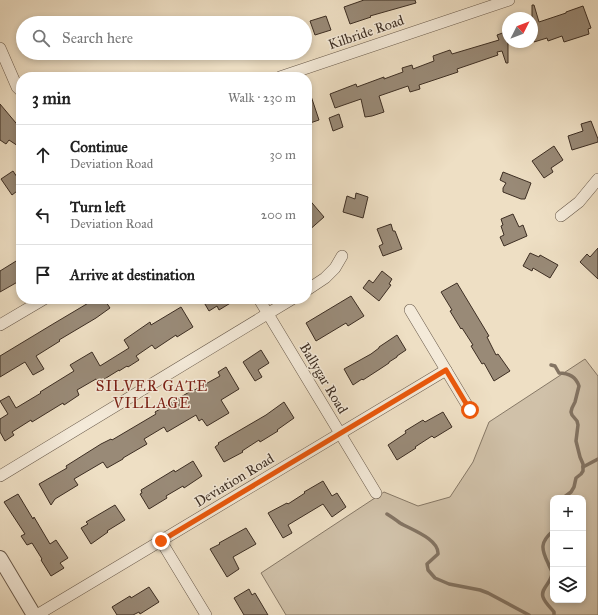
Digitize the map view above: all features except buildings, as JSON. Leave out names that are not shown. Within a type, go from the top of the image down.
[{"type":"street","name":"Kilbride Road","points":[[295,72],[508,0]]},
{"type":"street","points":[[0,48],[16,85]]},
{"type":"street","points":[[561,216],[579,202],[598,179]]},
{"type":"street","points":[[312,287],[326,278],[335,268],[342,256]]},
{"type":"street","points":[[0,325],[36,304]]},
{"type":"street","name":"Ballygar Road","points":[[262,304],[376,493]]},
{"type":"street","points":[[0,476],[284,304]]},
{"type":"street","points":[[410,310],[470,410]]},
{"type":"street","name":"Deviation Road","points":[[37,615],[446,370]]},
{"type":"street","points":[[161,541],[206,615]]},
{"type":"street","points":[[0,558],[34,615]]},
{"type":"shaded area","points":[[585,359],[598,376],[598,615],[286,615],[261,573],[384,492],[418,506],[450,497],[473,462],[489,422]]},
{"type":"waterway","points":[[551,365],[555,366],[559,373],[572,376],[579,386],[571,412],[578,425],[576,441],[583,464],[583,471],[576,478],[574,487],[567,495]]},
{"type":"waterway","points":[[583,467],[598,459]]},
{"type":"waterway","points":[[387,514],[400,523],[430,539],[434,544],[438,554],[427,564],[428,570],[435,578],[449,584],[488,593],[529,615]]},
{"type":"waterway","points":[[550,534],[544,542],[543,550],[552,572],[552,576],[543,591],[543,597],[554,612],[554,615]]},
{"type":"district","name":"SILVER GATE VILLAGE","points":[[152,394]]},
{"type":"route","points":[[161,541],[446,370],[470,410]]}]
